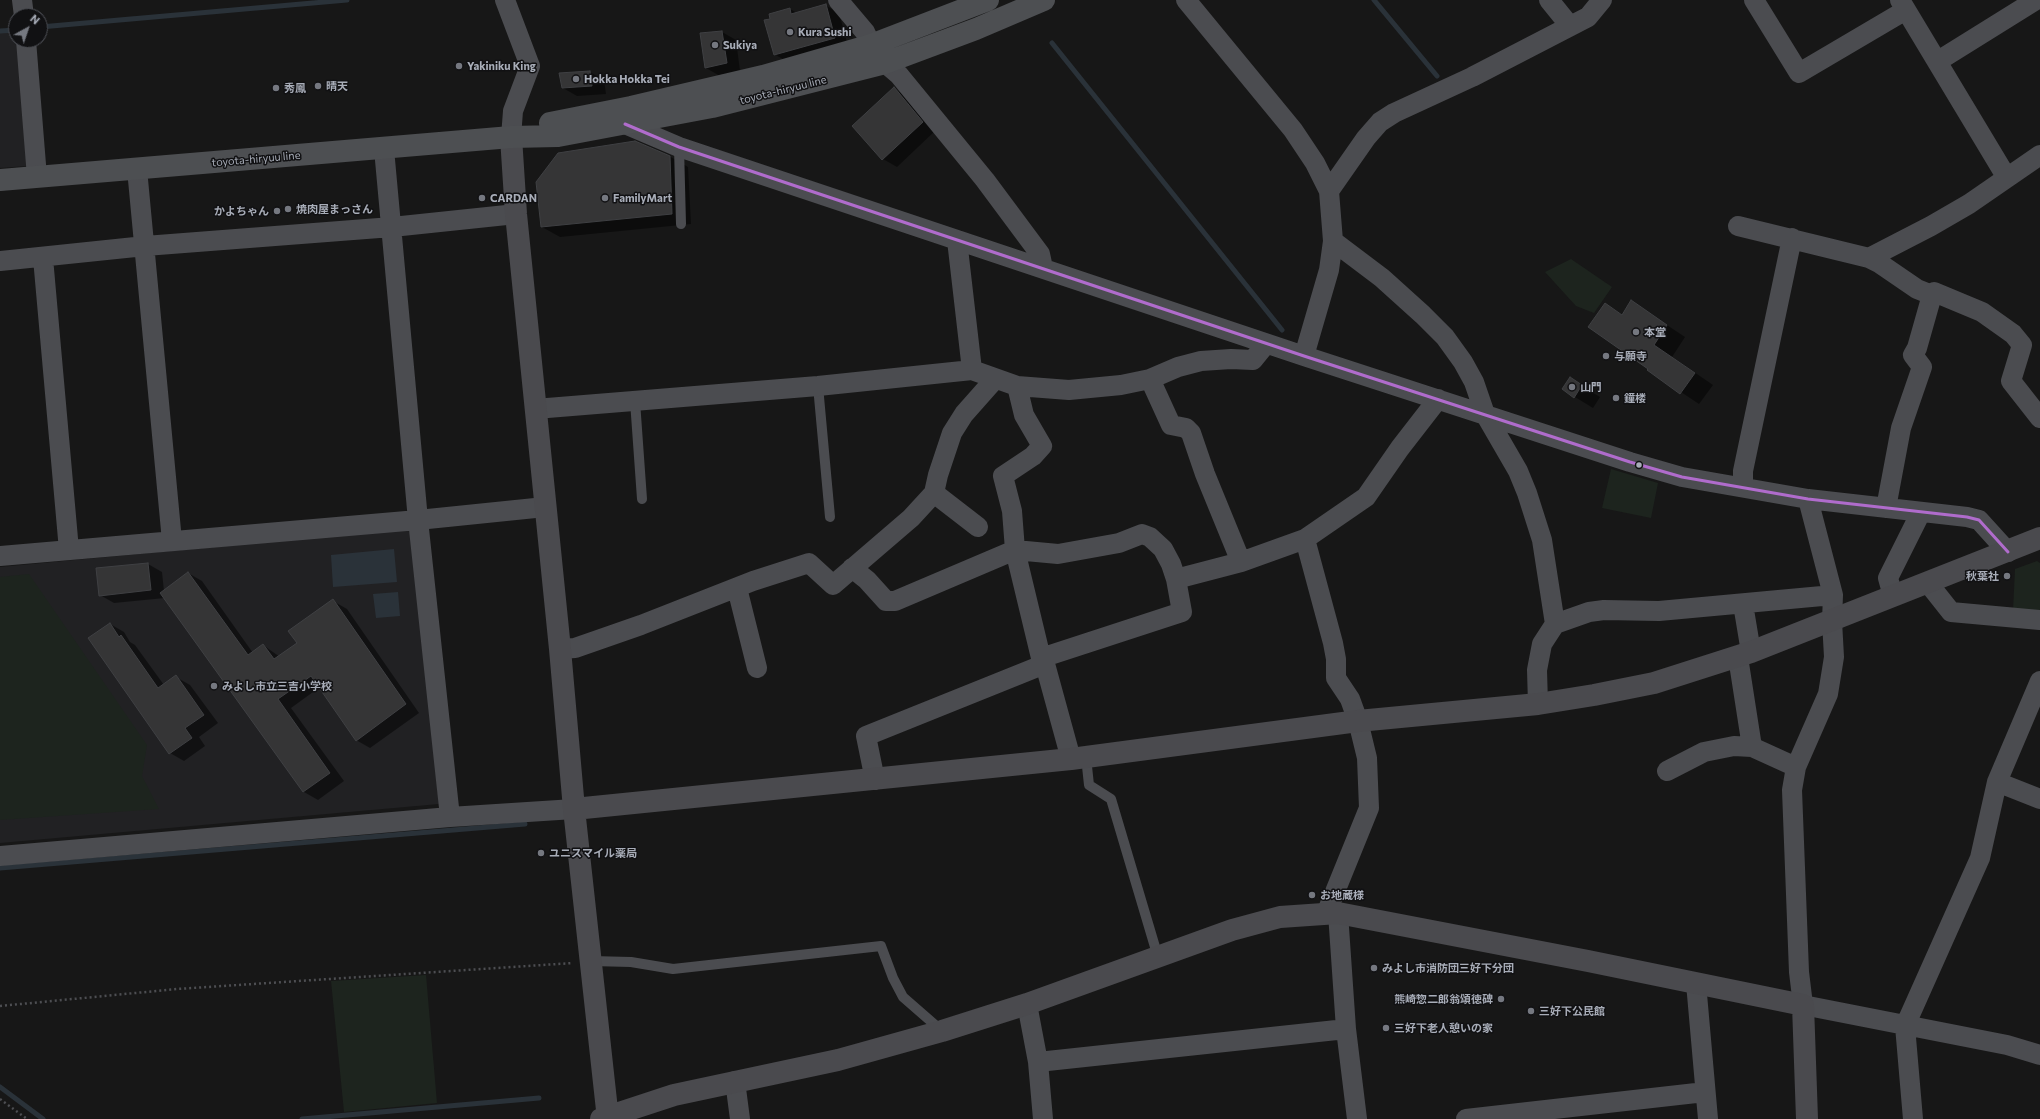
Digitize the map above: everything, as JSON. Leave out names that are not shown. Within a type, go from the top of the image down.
[{"type":"main road","name":"toyota-hiryuu line","points":[[511,137],[554,121],[631,107],[764,76],[871,45],[988,0]]},
{"type":"main road","name":"toyota-hiryuu line","points":[[0,180],[384,149],[511,137],[558,136],[712,107],[885,63],[976,29],[1044,0]]},
{"type":"street","points":[[505,0],[530,66],[513,111],[511,137],[516,214],[606,1118],[674,1095],[838,1060],[942,1031],[1028,1004],[1232,930],[1280,917],[1332,914],[1696,983],[1905,1026],[2007,1045],[2040,1055]]},
{"type":"street","points":[[838,0],[865,32],[871,45],[885,63],[899,75],[985,180],[1040,254],[1043,268]]},
{"type":"street","points":[[1186,0],[1293,130],[1315,163],[1329,191],[1334,241],[1329,270],[1304,356]]},
{"type":"street","points":[[1549,0],[1570,26]]},
{"type":"street","points":[[1329,191],[1366,138],[1380,122],[1394,112],[1472,77],[1588,17],[1602,0]]},
{"type":"street","points":[[1754,0],[1799,73],[1903,5],[2007,178]]},
{"type":"street","points":[[1938,61],[2036,0]]},
{"type":"street","points":[[27,48],[37,177]]},
{"type":"street","points":[[625,124],[679,147],[1266,344],[1682,477],[1808,499],[1979,520],[2008,552]]},
{"type":"street","points":[[384,149],[418,520],[450,817]]},
{"type":"street","points":[[1869,258],[1938,222],[2040,155]]},
{"type":"street","points":[[137,169],[172,541]]},
{"type":"street","points":[[0,261],[43,258],[145,246],[392,227],[516,214]]},
{"type":"street","points":[[1738,226],[1869,258],[1917,288],[1932,295]]},
{"type":"street","points":[[1743,487],[1743,471],[1792,238]]},
{"type":"street","points":[[957,240],[972,370]]},
{"type":"street","points":[[1334,241],[1382,278],[1445,337],[1474,382],[1485,414],[1518,471],[1527,493],[1542,540],[1555,624]]},
{"type":"street","points":[[43,258],[69,550]]},
{"type":"street","points":[[1886,508],[1901,428],[1922,367],[1913,355],[1917,348],[1934,292],[1982,312],[2013,334],[2022,345],[2011,381],[2037,410]]},
{"type":"street","points":[[535,409],[818,386],[972,370],[1017,386],[1069,390],[1121,385],[1150,379],[1178,367],[1201,361],[1231,359],[1253,360],[1266,344]]},
{"type":"street","points":[[560,649],[575,648],[737,588],[753,580],[809,563],[833,585],[911,518],[934,493],[938,475],[952,433],[964,414],[995,379]]},
{"type":"street","points":[[1150,379],[1171,425],[1186,428],[1191,433],[1205,474],[1241,562]]},
{"type":"street","points":[[1017,386],[1024,415],[1042,446],[1033,456],[1003,476],[1012,511],[1015,550],[1043,661],[1078,758]]},
{"type":"street","points":[[1176,579],[1241,562],[1305,539],[1366,497],[1400,448],[1438,399]]},
{"type":"street","points":[[934,493],[978,527]]},
{"type":"street","points":[[1807,1119],[1803,1005],[1799,972],[1791,808],[1796,767],[1824,707],[1831,681],[1834,658],[1832,621],[1833,595],[1808,499]]},
{"type":"street","points":[[0,556],[418,520],[545,507]]},
{"type":"street","points":[[1893,596],[1888,578],[1921,512]]},
{"type":"street","points":[[852,568],[867,580],[886,602],[895,601],[1015,550],[1058,554],[1119,543],[1142,534],[1150,537],[1163,549],[1171,564],[1176,579],[1182,612],[1043,661],[866,736],[875,780]]},
{"type":"street","points":[[0,856],[450,817],[574,808],[875,780],[1078,758],[1358,721],[1538,704],[1654,683],[1744,655],[2008,552],[2040,538]]},
{"type":"street","points":[[1305,539],[1333,643],[1336,659],[1336,678],[1350,699],[1358,721],[1367,758],[1369,808],[1332,914],[1357,1119]]},
{"type":"street","points":[[1928,583],[1951,612],[2040,620]]},
{"type":"street","points":[[737,588],[757,668]]},
{"type":"street","points":[[1538,704],[1537,670],[1542,644],[1555,624],[1589,612],[1604,610],[1660,611],[1833,595]]},
{"type":"street","points":[[1743,604],[1744,655],[1752,747]]},
{"type":"street","points":[[1913,1119],[1905,1026],[1980,858],[1997,782],[2040,680]]},
{"type":"street","points":[[1667,771],[1704,752],[1734,746],[1752,747],[1796,767]]},
{"type":"street","points":[[1997,782],[2040,799]]},
{"type":"street","points":[[1696,983],[1708,1119]]},
{"type":"street","points":[[1028,1004],[1038,1062],[1043,1119]]},
{"type":"street","points":[[1038,1062],[1346,1029]]},
{"type":"street","points":[[735,1081],[740,1119]]},
{"type":"street","points":[[1466,1119],[1705,1092]]},
{"type":"lane","points":[[679,147],[681,224]]},
{"type":"lane","points":[[818,386],[830,517]]},
{"type":"lane","points":[[635,401],[642,499]]},
{"type":"lane","points":[[1078,758],[1089,785],[1111,799],[1158,957]]},
{"type":"lane","points":[[591,961],[631,962],[673,969],[881,946],[893,978],[903,997],[942,1031]]},
{"type":"path","points":[[0,1006],[255,983],[591,961]]},
{"type":"path","points":[[0,1099],[27,1119]]},
{"type":"shaded area","points":[[8,28],[8,48],[20,48],[27,166],[0,168],[0,29]]},
{"type":"shaded area","points":[[1571,259],[1612,287],[1594,313],[1576,306],[1545,272]]},
{"type":"shaded area","points":[[1611,469],[1658,483],[1651,518],[1602,508]]},
{"type":"shaded area","name":"みよし市立三吉小学校","points":[[406,529],[413,535],[439,804],[0,843],[0,567]]},
{"type":"shaded area","points":[[394,549],[397,582],[333,587],[331,555]]},
{"type":"shaded area","points":[[2037,561],[2040,563],[2040,615],[2013,611],[2015,569]]},
{"type":"shaded area","points":[[29,574],[147,745],[142,776],[159,809],[0,820],[0,577]]},
{"type":"shaded area","points":[[398,592],[400,616],[376,618],[373,594]]},
{"type":"shaded area","points":[[426,975],[437,1103],[344,1112],[331,981]]},
{"type":"building","points":[[826,4],[835,38],[774,55],[764,20],[770,19],[769,14],[790,8],[791,14]]},
{"type":"building","points":[[722,31],[727,63],[705,68],[700,33]]},
{"type":"building","points":[[590,71],[592,86],[562,88],[559,73]]},
{"type":"building","points":[[894,87],[923,122],[882,160],[852,126]]},
{"type":"building","name":"FamilyMart","points":[[635,141],[670,156],[672,214],[541,227],[536,182],[558,153]]},
{"type":"building","points":[[1631,300],[1667,325],[1654,345],[1695,373],[1680,394],[1647,370],[1648,369],[1588,327],[1605,303],[1622,315]]},
{"type":"building","name":"山門","points":[[1570,377],[1582,385],[1574,398],[1562,389]]},
{"type":"building","points":[[148,563],[151,590],[99,596],[96,568]]},
{"type":"building","points":[[188,572],[248,655],[263,644],[274,659],[297,643],[288,631],[333,599],[406,704],[356,741],[311,676],[278,699],[330,773],[303,792],[160,593]]},
{"type":"building","points":[[110,623],[119,637],[121,635],[158,688],[176,675],[204,715],[185,728],[192,738],[169,754],[88,638]]},
{"type":"waterway","points":[[48,26],[347,0]]},
{"type":"waterway","points":[[1374,0],[1437,76]]},
{"type":"waterway","points":[[0,31],[8,30]]},
{"type":"waterway","points":[[1052,43],[1282,330]]},
{"type":"waterway","points":[[0,868],[525,824]]},
{"type":"waterway","points":[[0,1087],[43,1119]]},
{"type":"waterway","points":[[302,1119],[539,1098]]},
{"type":"transit line","points":[[625,124],[679,147],[1304,356],[1630,462],[1682,477],[1808,499],[1967,517],[1979,520],[2008,552]]},
{"type":"place","name":"Kura Sushi","points":[[790,32]]},
{"type":"place","name":"Sukiya","points":[[715,45]]},
{"type":"place","name":"Yakiniku King","points":[[459,66]]},
{"type":"place","name":"Hokka Hokka Tei","points":[[576,79]]},
{"type":"place","name":"晴天","points":[[318,86]]},
{"type":"place","name":"秀鳳","points":[[276,88]]},
{"type":"place","name":"CARDAN","points":[[482,198]]},
{"type":"place","name":"FamilyMart","points":[[605,198]]},
{"type":"place","name":"焼肉屋まっさん","points":[[288,209]]},
{"type":"place","name":"かよちゃん","points":[[277,211]]},
{"type":"place","name":"本堂","points":[[1636,332]]},
{"type":"place","name":"与願寺","points":[[1606,356]]},
{"type":"place","name":"山門","points":[[1572,387]]},
{"type":"place","name":"鐘楼","points":[[1616,398]]},
{"type":"place","name":"秋葉社","points":[[2007,576]]},
{"type":"place","name":"みよし市立三吉小学校","points":[[214,686]]},
{"type":"place","name":"ユニスマイル薬局","points":[[541,853]]},
{"type":"place","name":"お地蔵様","points":[[1312,895]]},
{"type":"place","name":"みよし市消防団三好下分団","points":[[1374,968]]},
{"type":"place","name":"熊崎惣二郎翁頌徳碑","points":[[1501,999]]},
{"type":"place","name":"三好下公民館","points":[[1531,1011]]},
{"type":"place","name":"三好下老人憩いの家","points":[[1386,1028]]}]
